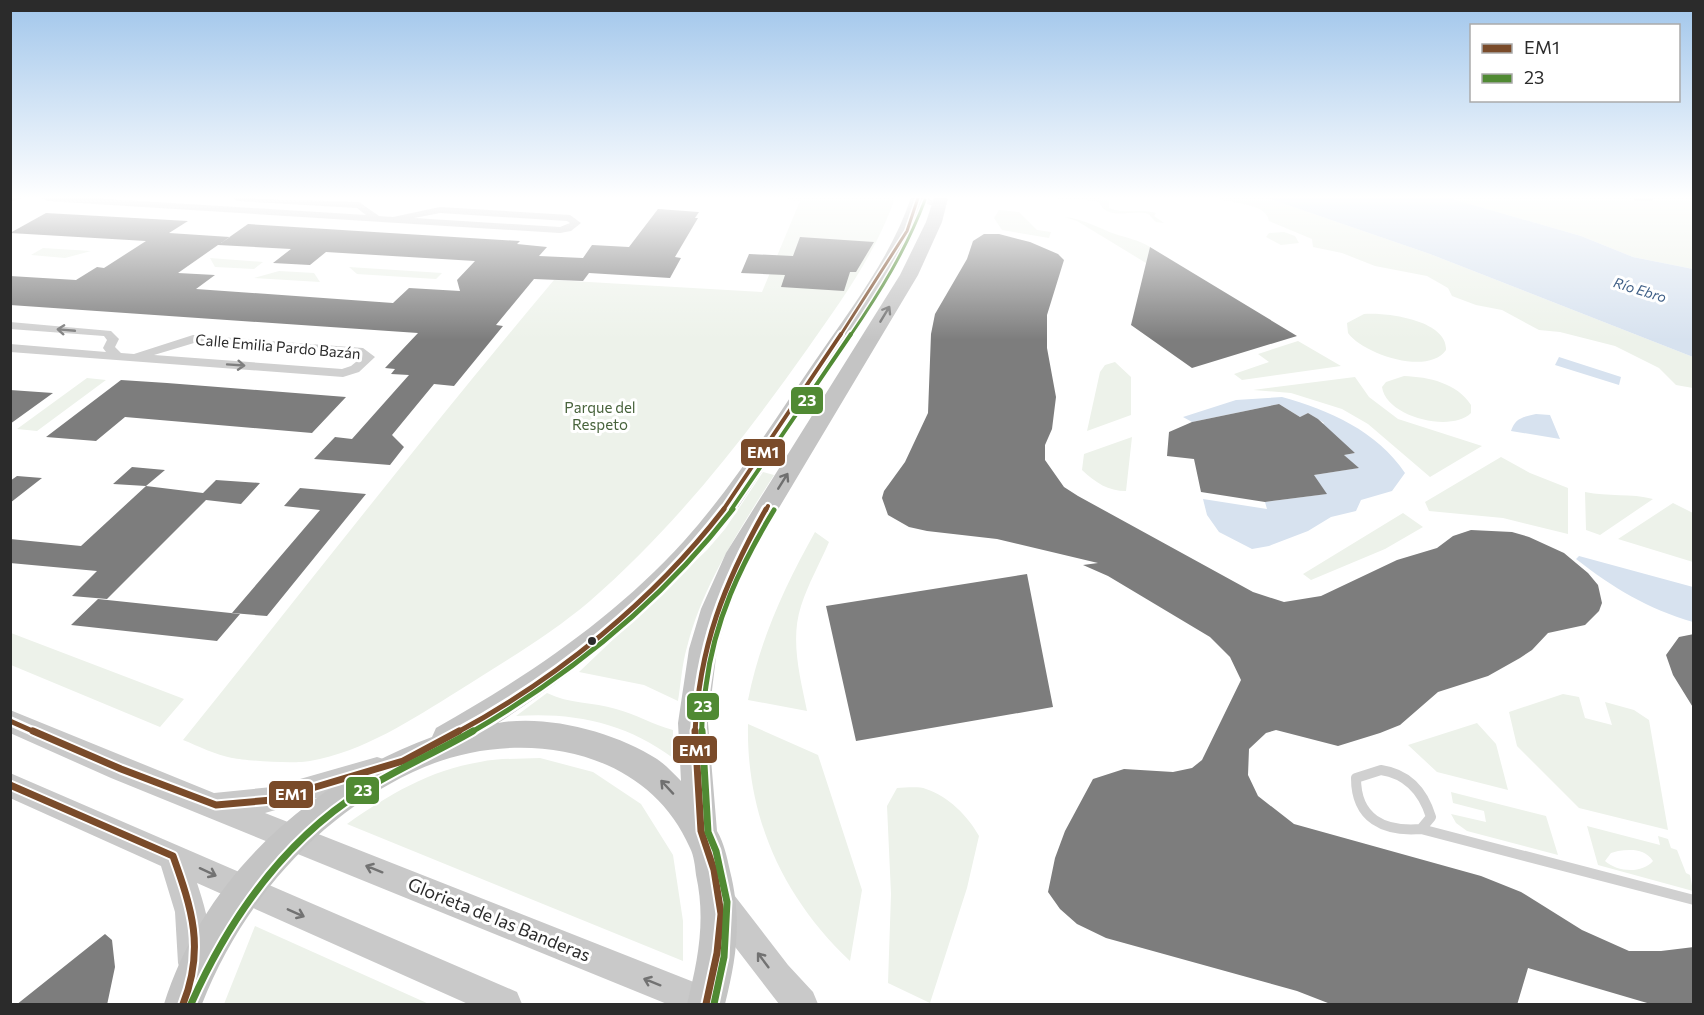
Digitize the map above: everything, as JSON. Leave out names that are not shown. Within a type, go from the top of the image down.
[{"type":"main road","points":[[216,805],[272,800],[403,761],[494,712],[567,662],[626,614],[696,544],[736,494],[899,245]]},
{"type":"main road","points":[[701,834],[693,723],[703,649],[715,609],[740,553],[909,275],[924,245]]},
{"type":"main road","points":[[10,721],[121,769],[292,836]]},
{"type":"main road","name":"Glorieta de las Banderas","points":[[188,989],[243,889],[292,836],[346,793],[403,761],[452,743],[501,734],[547,734],[591,741],[630,758],[664,782],[686,808],[709,853],[720,902],[717,956],[706,1004],[292,836]]},
{"type":"main road","points":[[10,785],[505,1005]]},
{"type":"main road","points":[[173,856],[191,912],[188,989]]},
{"type":"main road","points":[[720,902],[776,977],[801,1005]]},
{"type":"street","points":[[10,325],[107,333],[112,337],[109,348],[117,356]]},
{"type":"street","name":"Calle Emilia Pardo Bazán","points":[[10,348],[343,373],[355,369],[369,357],[363,352],[193,339],[136,357]]},
{"type":"street","name":"Calle Emilia Pardo Bazán","points":[[71,352],[90,350],[109,343]]},
{"type":"street","name":"Calle Emilia Pardo Bazán","points":[[170,347],[167,355],[177,361]]},
{"type":"lane","points":[[1421,829],[1431,817],[1427,800],[1412,782],[1390,771],[1370,770],[1356,778],[1354,793],[1363,810],[1381,825],[1403,832],[1421,829],[1694,900]]},
{"type":"green space","name":"Parque del Respeto","points":[[781,245],[874,245],[845,294],[784,382],[733,449],[679,513],[621,573],[575,613],[509,659],[441,702],[387,733],[330,757],[303,762],[239,759],[213,753],[183,740],[554,280],[762,292]]},
{"type":"green space","points":[[1117,245],[1150,247],[1146,263]]},
{"type":"green space","points":[[1405,245],[1430,254],[1693,357],[1693,388],[1676,385],[1659,368],[1615,346],[1560,332],[1539,330],[1502,310],[1476,305],[1452,296],[1448,288],[1427,276],[1375,266],[1342,253],[1313,247]]},
{"type":"green space","points":[[1604,245],[1693,245],[1693,269],[1633,257]]},
{"type":"green space","points":[[43,248],[91,251],[65,258],[31,255]]},
{"type":"green space","points":[[210,258],[263,262],[254,269],[215,267]]},
{"type":"green space","points":[[349,267],[442,273],[436,279],[357,274]]},
{"type":"green space","points":[[279,271],[314,273],[320,282],[254,278]]},
{"type":"green space","points":[[1364,314],[1400,317],[1426,325],[1437,331],[1444,340],[1446,350],[1437,358],[1411,362],[1367,348],[1348,333],[1347,323]]},
{"type":"green space","points":[[1298,341],[1341,366],[1242,380],[1234,374],[1269,362],[1258,354]]},
{"type":"green space","points":[[1115,362],[1131,377],[1131,415],[1087,431],[1100,372],[1105,365]]},
{"type":"green space","points":[[1404,376],[1423,378],[1450,386],[1465,397],[1471,405],[1471,413],[1462,419],[1449,422],[1420,419],[1407,414],[1386,398],[1382,387],[1386,382]]},
{"type":"green space","points":[[1355,377],[1369,397],[1398,419],[1482,446],[1430,477],[1368,424],[1342,409],[1291,393],[1253,390]]},
{"type":"green space","points":[[87,378],[106,380],[37,431],[17,429]]},
{"type":"green space","points":[[1132,437],[1126,491],[1114,490],[1102,485],[1082,470],[1084,454]]},
{"type":"green space","points":[[1501,457],[1530,473],[1568,488],[1568,534],[1503,518],[1429,511],[1425,502]]},
{"type":"green space","points":[[763,472],[774,475],[724,558],[694,624],[684,660],[678,701],[644,685],[579,672],[707,550],[725,529]]},
{"type":"green space","points":[[1585,492],[1653,499],[1600,535],[1586,530]]},
{"type":"green space","points":[[1673,503],[1693,513],[1693,562],[1618,539]]},
{"type":"green space","points":[[1403,513],[1423,527],[1385,549],[1311,580],[1303,574]]},
{"type":"green space","points":[[815,532],[829,542],[801,606],[796,632],[797,658],[807,711],[748,700],[759,656],[775,613]]},
{"type":"green space","points":[[10,633],[184,699],[160,727],[11,665]]},
{"type":"green space","points":[[547,693],[555,697],[623,711],[673,730],[673,758],[637,736],[599,722],[558,716],[516,716]]},
{"type":"green space","points":[[1563,694],[1579,697],[1585,718],[1612,725],[1605,702],[1634,710],[1649,720],[1668,830],[1579,808],[1517,746],[1509,712]]},
{"type":"green space","points":[[1477,723],[1496,744],[1508,790],[1437,772],[1408,745]]},
{"type":"green space","points":[[748,724],[818,755],[862,890],[850,961],[826,937],[806,910],[788,883],[773,854],[754,791],[749,758]]},
{"type":"green space","points":[[540,758],[593,772],[641,804],[673,855],[683,921],[683,961],[347,824],[410,785],[444,771],[487,761]]},
{"type":"green space","points":[[897,788],[923,788],[942,796],[963,814],[979,836],[967,888],[930,1003],[888,983],[891,894],[887,806]]},
{"type":"green space","points":[[1451,792],[1546,816],[1558,855],[1467,831],[1456,823],[1451,814],[1486,822],[1484,811],[1453,803]]},
{"type":"green space","points":[[1587,826],[1660,845],[1658,836],[1668,839],[1671,848],[1677,850],[1686,873],[1690,875],[1693,891],[1598,865]],"holes":[[[1642,852],[1653,861],[1636,870],[1616,867],[1605,861],[1611,853]]]},
{"type":"green space","points":[[255,926],[429,1004],[224,1004]]},
{"type":"water","name":"Río Ebro","points":[[1405,245],[1604,245],[1633,257],[1693,269],[1693,357]]},
{"type":"water","points":[[1559,357],[1621,377],[1619,385],[1555,365]]},
{"type":"water","points":[[1282,397],[1317,408],[1351,424],[1381,445],[1405,473],[1392,491],[1361,500],[1356,511],[1331,517],[1308,531],[1269,546],[1252,549],[1219,532],[1207,515],[1203,499],[1267,509],[1265,502],[1326,494],[1314,475],[1358,468],[1344,455],[1355,453],[1320,427],[1324,423],[1308,413],[1300,417],[1279,404],[1192,422],[1183,417],[1236,400]]},
{"type":"water","points":[[1536,414],[1550,415],[1560,439],[1511,431],[1517,421]]},
{"type":"water","points":[[1579,556],[1693,587],[1693,622],[1661,611],[1632,596],[1576,559]]},
{"type":"building","points":[[139,245],[217,245],[178,273],[215,275],[196,289],[393,303],[409,288],[460,291],[457,280],[475,261],[326,252],[310,265],[273,263],[291,249],[225,245],[531,245],[547,247],[539,256],[583,258],[592,245],[682,245],[675,257],[681,258],[670,278],[589,273],[583,281],[534,279],[496,325],[503,326],[454,386],[434,384],[392,435],[404,447],[390,465],[314,459],[335,437],[352,439],[409,375],[391,374],[395,369],[385,368],[418,333],[10,305],[10,276],[76,280],[97,267],[104,268]]},
{"type":"building","points":[[797,245],[872,245],[856,272],[850,272],[844,291],[781,287],[785,275],[741,273],[749,254],[793,256]]},
{"type":"building","points":[[972,245],[1038,245],[1058,254],[1064,260],[1047,315],[1047,348],[1056,397],[1052,429],[1045,445],[1045,460],[1064,487],[1253,592],[1284,602],[1321,596],[1397,560],[1437,548],[1453,536],[1471,530],[1512,532],[1529,537],[1564,553],[1588,573],[1598,585],[1602,603],[1599,611],[1585,625],[1548,633],[1532,650],[1520,658],[1488,676],[1438,692],[1400,725],[1380,733],[1338,746],[1276,730],[1266,733],[1249,749],[1248,775],[1258,796],[1294,824],[1481,876],[1521,892],[1582,930],[1629,951],[1661,951],[1694,947],[1694,1005],[1654,1005],[1528,968],[1517,1005],[1333,1005],[1297,991],[1106,938],[1077,924],[1060,909],[1048,892],[1055,858],[1065,831],[1093,779],[1124,769],[1173,772],[1192,768],[1202,760],[1241,680],[1230,657],[1210,637],[1108,576],[1083,565],[1098,563],[997,539],[909,527],[888,515],[882,498],[884,491],[905,462],[928,413],[931,334],[935,314],[967,259]]},
{"type":"building","points":[[1150,247],[1297,336],[1192,368],[1131,325]]},
{"type":"building","points":[[121,380],[346,397],[312,433],[125,417],[96,441],[46,437]]},
{"type":"building","points":[[10,390],[53,393],[10,424]]},
{"type":"building","points":[[1279,404],[1300,417],[1308,413],[1318,419],[1355,453],[1344,455],[1359,468],[1314,475],[1327,494],[1265,502],[1201,492],[1194,459],[1167,456],[1169,432],[1192,422]]},
{"type":"building","points":[[132,467],[165,470],[146,486],[113,484]]},
{"type":"building","points":[[17,476],[42,478],[10,503],[10,481]]},
{"type":"building","points":[[216,480],[260,483],[241,504],[206,500],[107,599],[72,596],[97,571],[10,563],[10,539],[81,546],[146,486],[203,493]]},
{"type":"building","points":[[300,488],[366,494],[267,616],[232,613],[320,510],[284,506]]},
{"type":"building","points":[[1027,574],[1053,707],[856,741],[826,606]]},
{"type":"building","points":[[98,599],[240,614],[217,641],[71,625]]},
{"type":"building","points":[[1694,634],[1694,709],[1673,675],[1666,655],[1679,637]]},
{"type":"building","points":[[105,934],[112,940],[115,967],[107,1005],[16,1005]]},
{"type":"transit line","name":"EM1","points":[[10,721],[121,769],[216,805],[272,800],[403,761],[494,712],[567,661],[626,614],[703,536],[736,493],[899,245]]},
{"type":"transit line","name":"23","points":[[191,1004],[204,974],[237,917],[276,865],[299,841],[350,799],[375,783],[479,728],[550,682],[618,631],[691,561],[757,476],[889,278],[907,245]]},
{"type":"transit line","name":"EM1","points":[[706,1004],[717,953],[721,914],[714,870],[701,831],[694,741],[696,700],[702,662],[712,624],[726,586],[744,547],[768,506]]},
{"type":"transit line","name":"23","points":[[714,1004],[724,957],[727,902],[716,851],[708,832],[701,723],[710,651],[722,612],[746,556],[774,510]]},
{"type":"transit line","name":"EM1","points":[[10,785],[173,856],[191,913],[196,943],[194,973],[183,1004]]}]
